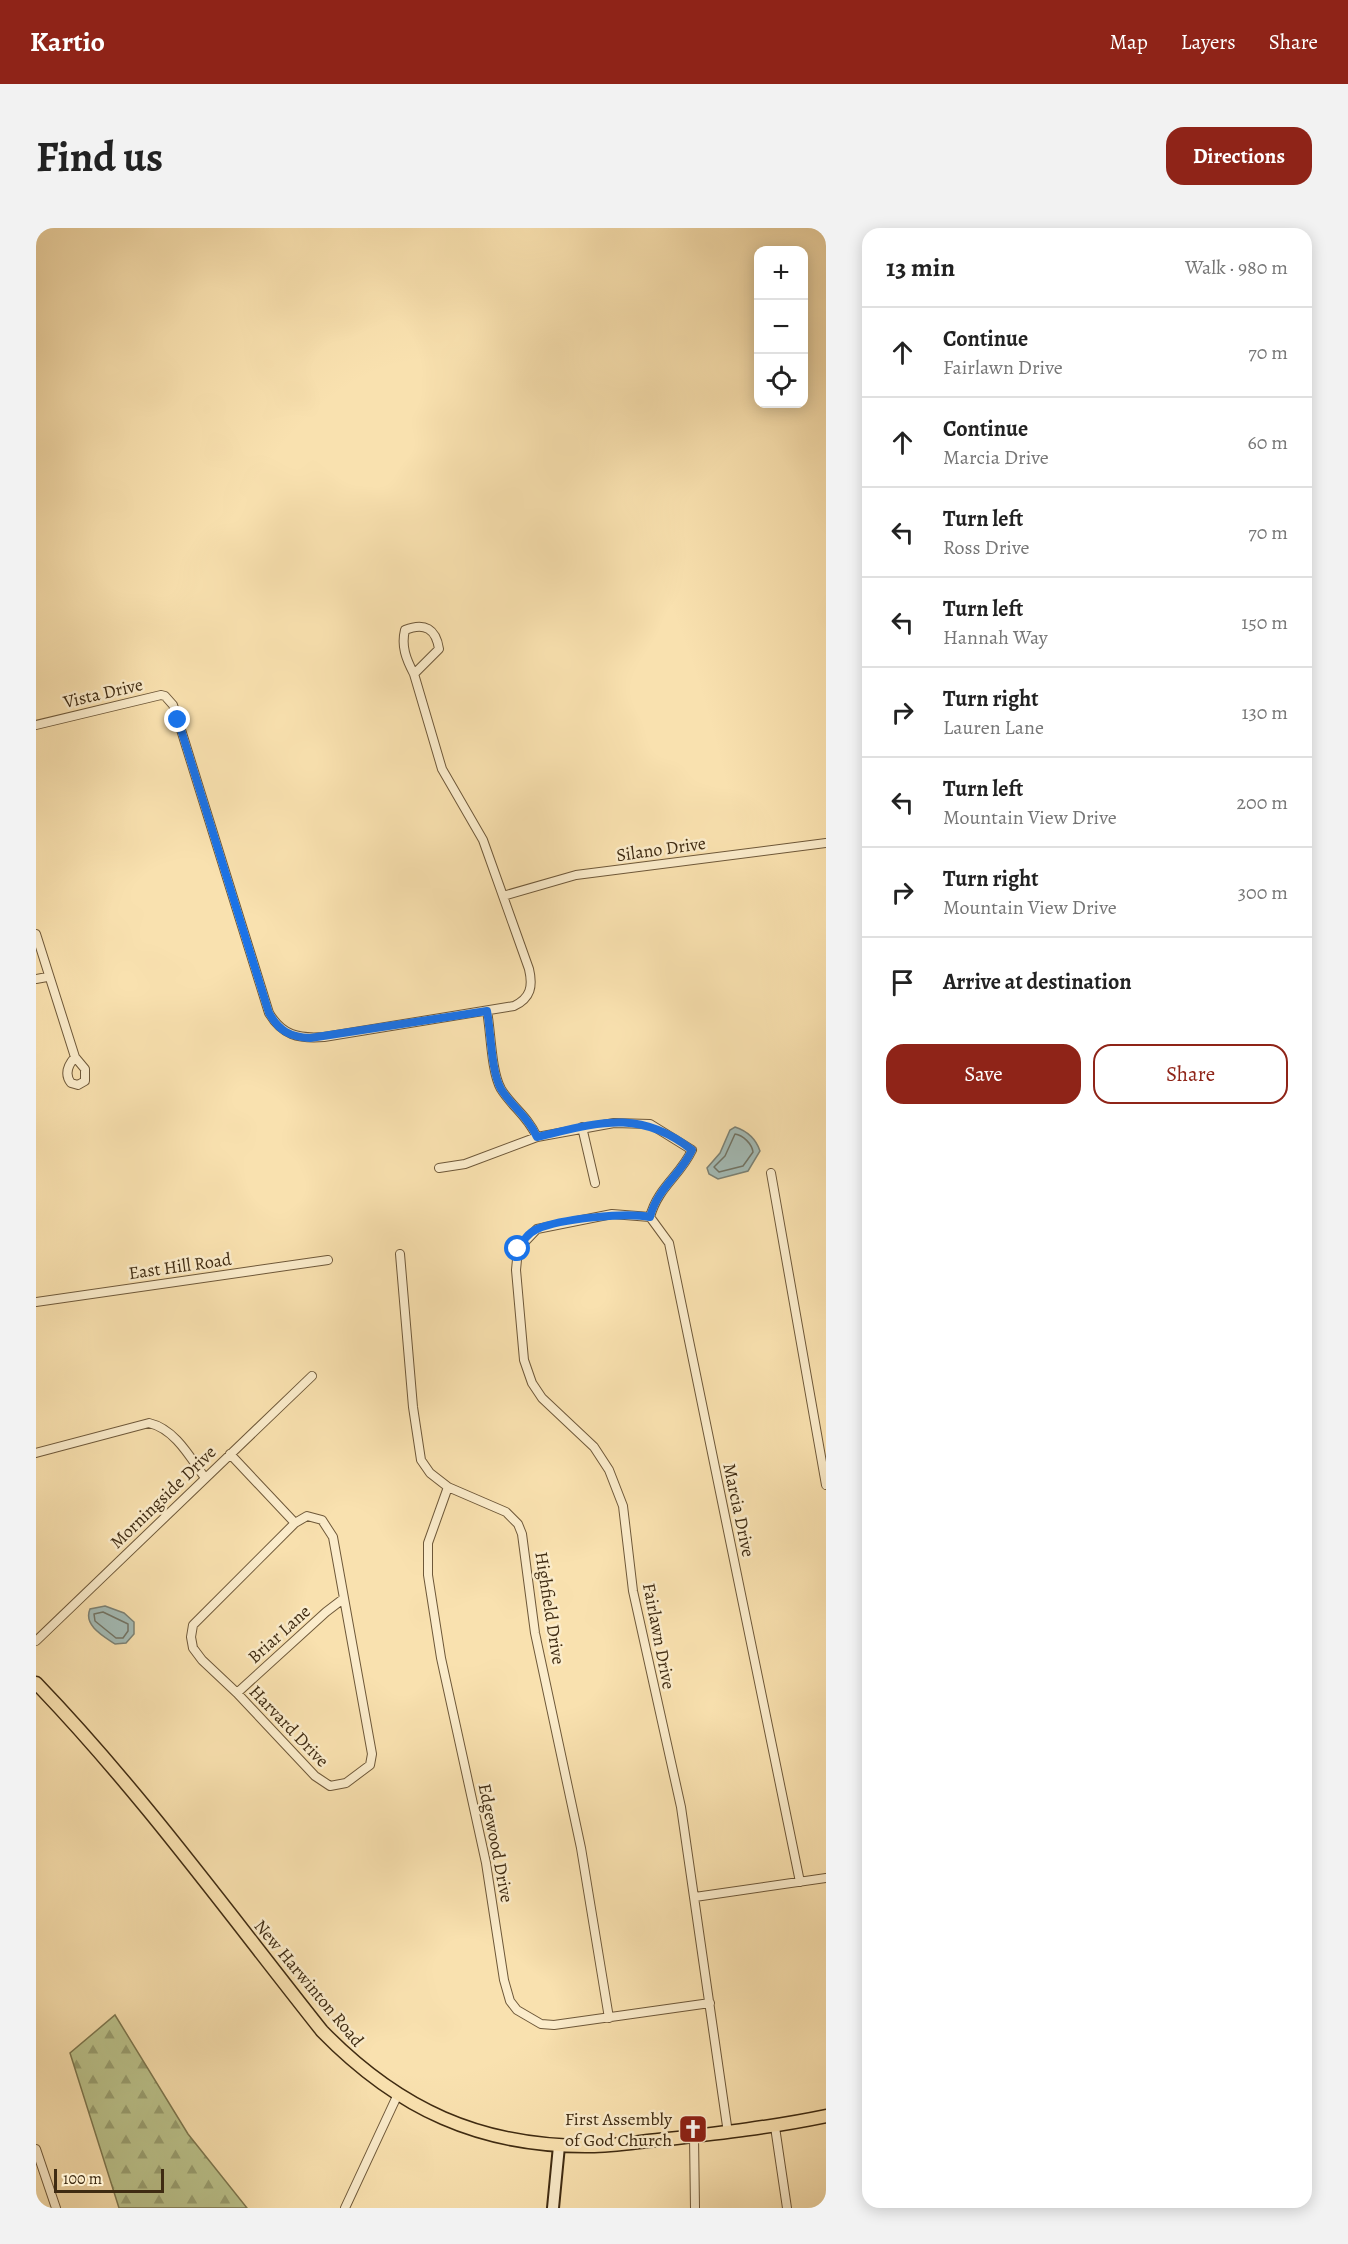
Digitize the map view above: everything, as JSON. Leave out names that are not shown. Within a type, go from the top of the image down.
[{"type":"main road","name":"New Harwinton Road","points":[[36,1683],[108,1764],[322,2031],[355,2065],[398,2094],[457,2124],[501,2138],[560,2146],[593,2146],[728,2133],[774,2127],[826,2116]]},
{"type":"main road","points":[[553,2208],[560,2146]]},
{"type":"street","points":[[414,674],[434,658],[439,649],[437,638],[429,628],[418,625],[405,630],[402,642],[414,674],[442,769],[483,840],[529,969],[531,988],[523,1002],[487,1011],[497,1079],[502,1091],[529,1120],[537,1137]]},
{"type":"street","name":"Vista Drive","points":[[36,725],[161,696],[173,705],[269,1013],[276,1026],[291,1035],[310,1038],[487,1011]]},
{"type":"street","name":"Silano Drive","points":[[503,896],[576,875],[826,843]]},
{"type":"street","points":[[36,934],[47,977],[75,1057]]},
{"type":"street","points":[[36,979],[47,977]]},
{"type":"street","points":[[439,1168],[465,1164],[537,1137],[582,1127],[614,1123],[650,1124],[692,1150],[687,1161],[661,1190],[650,1217]]},
{"type":"street","points":[[582,1127],[595,1183]]},
{"type":"street","points":[[771,1173],[826,1485]]},
{"type":"street","name":"Fairlawn Drive","points":[[650,1217],[612,1214],[537,1229],[518,1249],[516,1270],[525,1360],[532,1383],[542,1398],[594,1447],[609,1470],[623,1506],[633,1591],[681,1807],[728,2133]]},
{"type":"street","name":"Marcia Drive","points":[[650,1217],[669,1243],[800,1882]]},
{"type":"street","name":"Highfield Drive","points":[[400,1254],[418,1447],[430,1473],[448,1486],[506,1512],[519,1524],[522,1534],[535,1633],[581,1848],[609,2018]]},
{"type":"street","name":"East Hill Road","points":[[36,1302],[328,1260]]},
{"type":"street","name":"Morningside Drive","points":[[36,1641],[312,1376]]},
{"type":"street","points":[[36,1453],[148,1423],[160,1425],[176,1438],[206,1478]]},
{"type":"street","points":[[230,1454],[295,1523]]},
{"type":"street","name":"Edgewood Drive","points":[[448,1486],[428,1543],[428,1575],[441,1658],[486,1863],[510,2001],[526,2018],[541,2024],[609,2018],[710,2003]]},
{"type":"street","name":"Harvard Drive","points":[[307,1516],[322,1520],[333,1537],[343,1599],[372,1754],[370,1765],[346,1783],[330,1786],[315,1776],[237,1693],[201,1660],[193,1648],[190,1637],[193,1625],[295,1523],[307,1516]]},
{"type":"street","name":"Briar Lane","points":[[237,1693],[343,1599]]},
{"type":"street","points":[[695,1897],[826,1878]]},
{"type":"street","points":[[345,2208],[398,2094]]},
{"type":"street","points":[[774,2127],[787,2208]]},
{"type":"street","points":[[694,2136],[695,2208]]},
{"type":"street","points":[[36,2150],[56,2208]]},
{"type":"green space","points":[[115,2015],[188,2134],[247,2208],[119,2208],[70,2053]]},
{"type":"water","points":[[735,1127],[750,1136],[760,1151],[748,1171],[718,1179],[709,1174],[707,1168],[720,1153],[730,1130]]},
{"type":"water","points":[[105,1606],[124,1613],[134,1622],[134,1634],[126,1643],[115,1644],[95,1630],[89,1620],[90,1609]]},
{"type":"place","name":"First Assembly of God Church","points":[[693,2129]]},
{"type":"route","points":[[178,720],[269,1013],[276,1026],[297,1037],[310,1038],[487,1011],[497,1079],[502,1091],[529,1120],[537,1137],[582,1127],[634,1122],[650,1124],[678,1139],[692,1150],[687,1161],[661,1190],[654,1202],[650,1217],[612,1214],[547,1226],[529,1234],[518,1249]]}]
